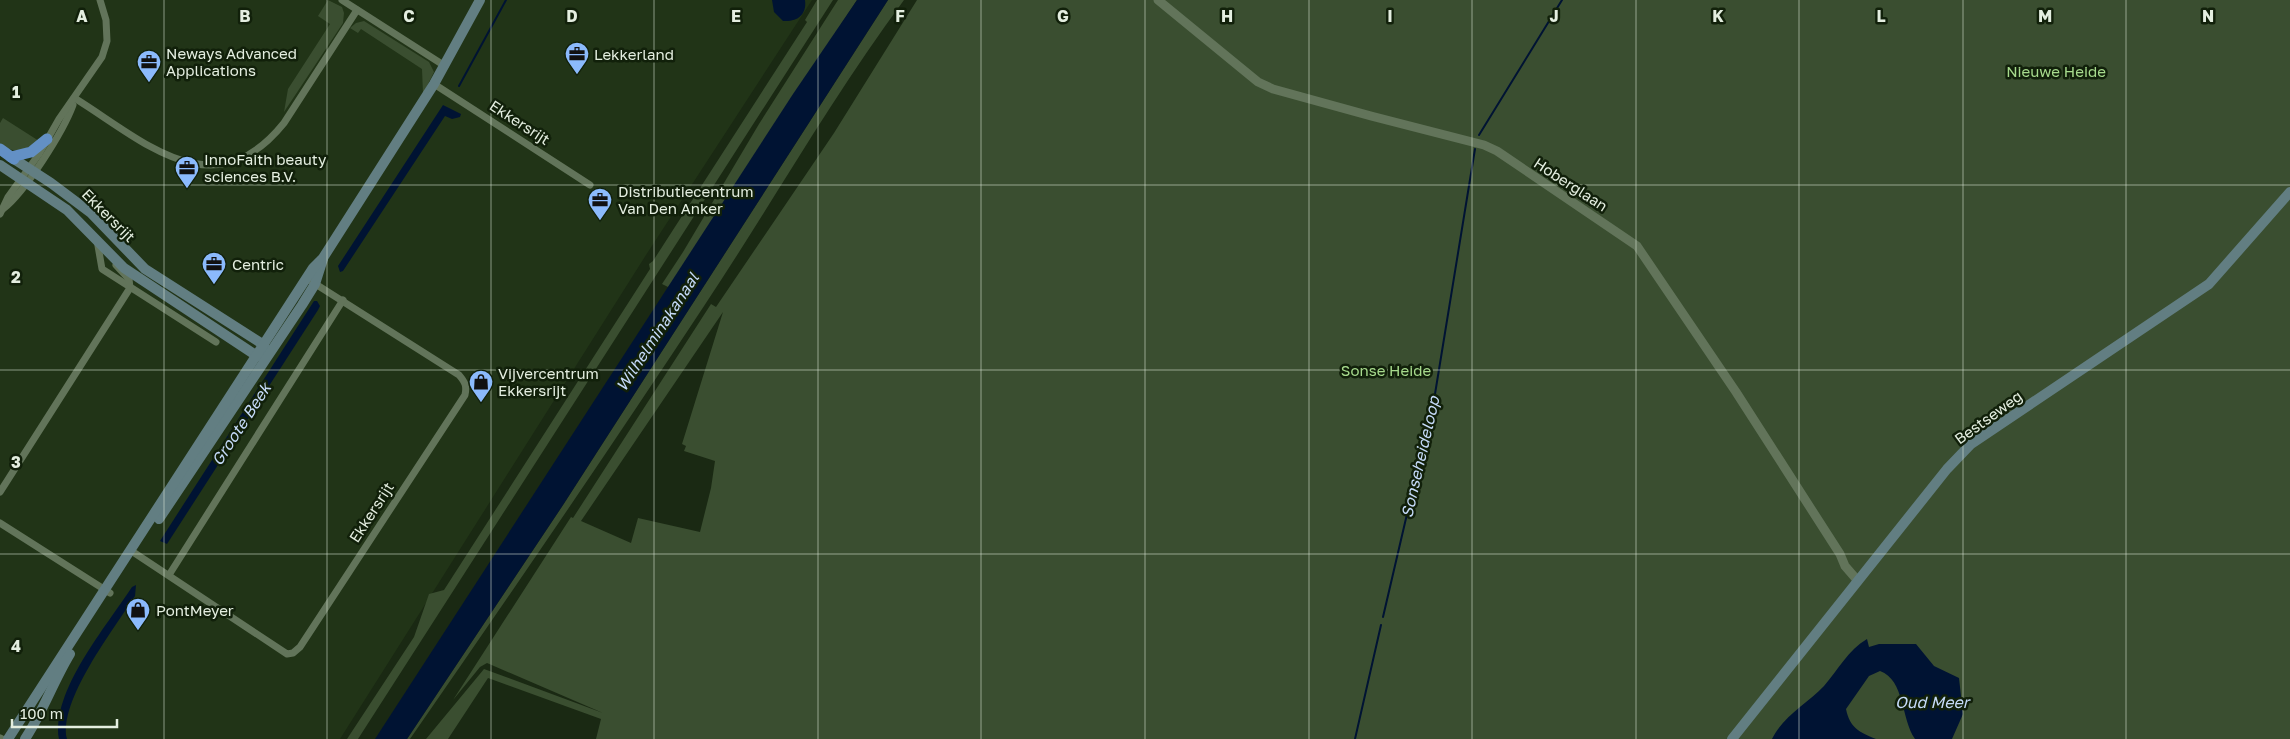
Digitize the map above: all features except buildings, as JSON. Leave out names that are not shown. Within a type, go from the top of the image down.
[{"type":"highway","points":[[13,158],[31,152],[47,139]]},
{"type":"highway","name":"Ekkersrijt","points":[[0,149],[13,158]]},
{"type":"main road","points":[[8,739],[311,281],[323,258],[445,66],[480,0]]},
{"type":"main road","name":"Ekkersrijt","points":[[13,158],[90,213],[145,269],[263,352]]},
{"type":"main road","name":"Ekkersrijt","points":[[0,165],[67,210],[96,240],[142,281],[263,352]]},
{"type":"main road","name":"Bestseweg","points":[[1732,739],[1947,469],[1971,444],[2209,284],[2290,192]]},
{"type":"main road","points":[[25,739],[39,718],[58,674],[107,592]]},
{"type":"street","points":[[31,170],[47,139],[76,99],[102,57],[107,41],[106,20],[100,0]]},
{"type":"street","points":[[342,0],[445,66]]},
{"type":"street","name":"Hoberglaan","points":[[1158,0],[1258,82],[1362,114],[1484,145],[1497,151],[1628,238],[1637,246],[1662,281],[1840,554],[1845,566],[1858,581]]},
{"type":"street","points":[[76,99],[157,152],[177,160],[194,165],[214,165],[234,160],[258,150],[272,139],[284,124],[357,10]]},
{"type":"street","name":"Ekkersrijt","points":[[434,84],[590,185]]},
{"type":"street","points":[[1,212],[8,197],[24,180],[67,122],[76,99]]},
{"type":"street","name":"Ekkersrijt","points":[[96,240],[102,269],[216,342]]},
{"type":"street","name":"Ekkersrijt","points":[[114,257],[117,268],[128,280],[130,288]]},
{"type":"street","name":"Ekkersrijt","points":[[133,552],[287,654],[293,653],[300,647],[465,395],[467,388],[459,375],[311,281]]},
{"type":"street","points":[[0,492],[130,288]]},
{"type":"street","points":[[168,575],[343,300]]},
{"type":"street","points":[[0,523],[107,592]]},
{"type":"shaded area","points":[[0,0],[812,0],[646,255],[340,739],[0,739]]},
{"type":"green space","points":[[328,0],[342,7],[344,13],[343,23],[284,112],[288,89],[330,24],[318,16]]},
{"type":"green space","points":[[817,0],[833,0],[358,739],[347,739],[414,637],[429,594],[444,590],[650,269],[649,264],[653,261],[807,22],[805,20]]},
{"type":"green space","points":[[838,0],[857,0],[672,284],[668,287],[662,284],[759,124]]},
{"type":"green space","points":[[888,0],[904,0],[852,74],[731,265],[633,413],[410,739],[407,739],[563,505]]},
{"type":"green space","name":"Sonse Heide","points":[[917,0],[2290,0],[2290,739],[596,739],[601,719],[488,678],[448,739],[426,739],[484,669],[603,713],[487,663],[480,667],[453,700],[711,304],[716,307],[834,133]],"holes":[[[723,312],[682,444],[686,446],[684,451],[715,461],[711,488],[700,532],[638,518],[631,543],[581,521]]]},
{"type":"green space","points":[[364,21],[429,62],[434,72],[423,94],[422,69],[361,29],[358,33],[350,28],[356,23]]},
{"type":"green space","points":[[3,118],[39,141],[20,150],[11,149],[0,144],[0,123]]},
{"type":"water","points":[[772,0],[805,0],[803,14],[797,19],[783,21],[774,12]]},
{"type":"water","name":"Wilhelminakanaal","points":[[857,0],[888,0],[563,505],[407,739],[375,739],[793,94]]},
{"type":"water","points":[[443,105],[461,114],[460,117],[452,119],[445,116],[343,271],[340,272],[338,266]]},
{"type":"water","points":[[314,301],[317,301],[320,306],[318,310],[167,544],[160,541]]},
{"type":"water","points":[[136,585],[135,596],[102,646],[79,686],[66,723],[67,739],[59,739],[59,720],[63,701],[72,680],[95,640],[132,587]]},
{"type":"water","name":"Oud Meer","points":[[1867,639],[1869,647],[1879,644],[1916,644],[1934,666],[1959,678],[1963,714],[1952,739],[1915,739],[1894,683],[1880,671],[1869,676],[1846,709],[1850,721],[1856,728],[1876,739],[1772,739],[1782,724],[1824,686],[1849,654]]},
{"type":"waterway","name":"Groote Beek","points":[[459,86],[506,0]]},
{"type":"waterway","name":"Sonseheideloop","points":[[1479,135],[1562,0]]},
{"type":"waterway","name":"Sonseheideloop","points":[[1383,617],[1435,394],[1475,149]]},
{"type":"waterway","name":"Sonseheideloop","points":[[1355,739],[1381,625]]},
{"type":"place","name":"Lekkerland","points":[[577,75]]},
{"type":"place","name":"Neways Advanced Applications","points":[[149,83]]},
{"type":"place","name":"InnoFaith beauty sciences B.V.","points":[[187,189]]},
{"type":"place","name":"Distributiecentrum Van Den Anker","points":[[600,221]]},
{"type":"place","name":"Centric","points":[[214,285]]},
{"type":"place","name":"Vijvercentrum Ekkersrijt","points":[[481,403]]},
{"type":"place","name":"PontMeyer","points":[[138,631]]},
{"type":"park label","name":"Nieuwe Heide","points":[[2056,71]]}]
